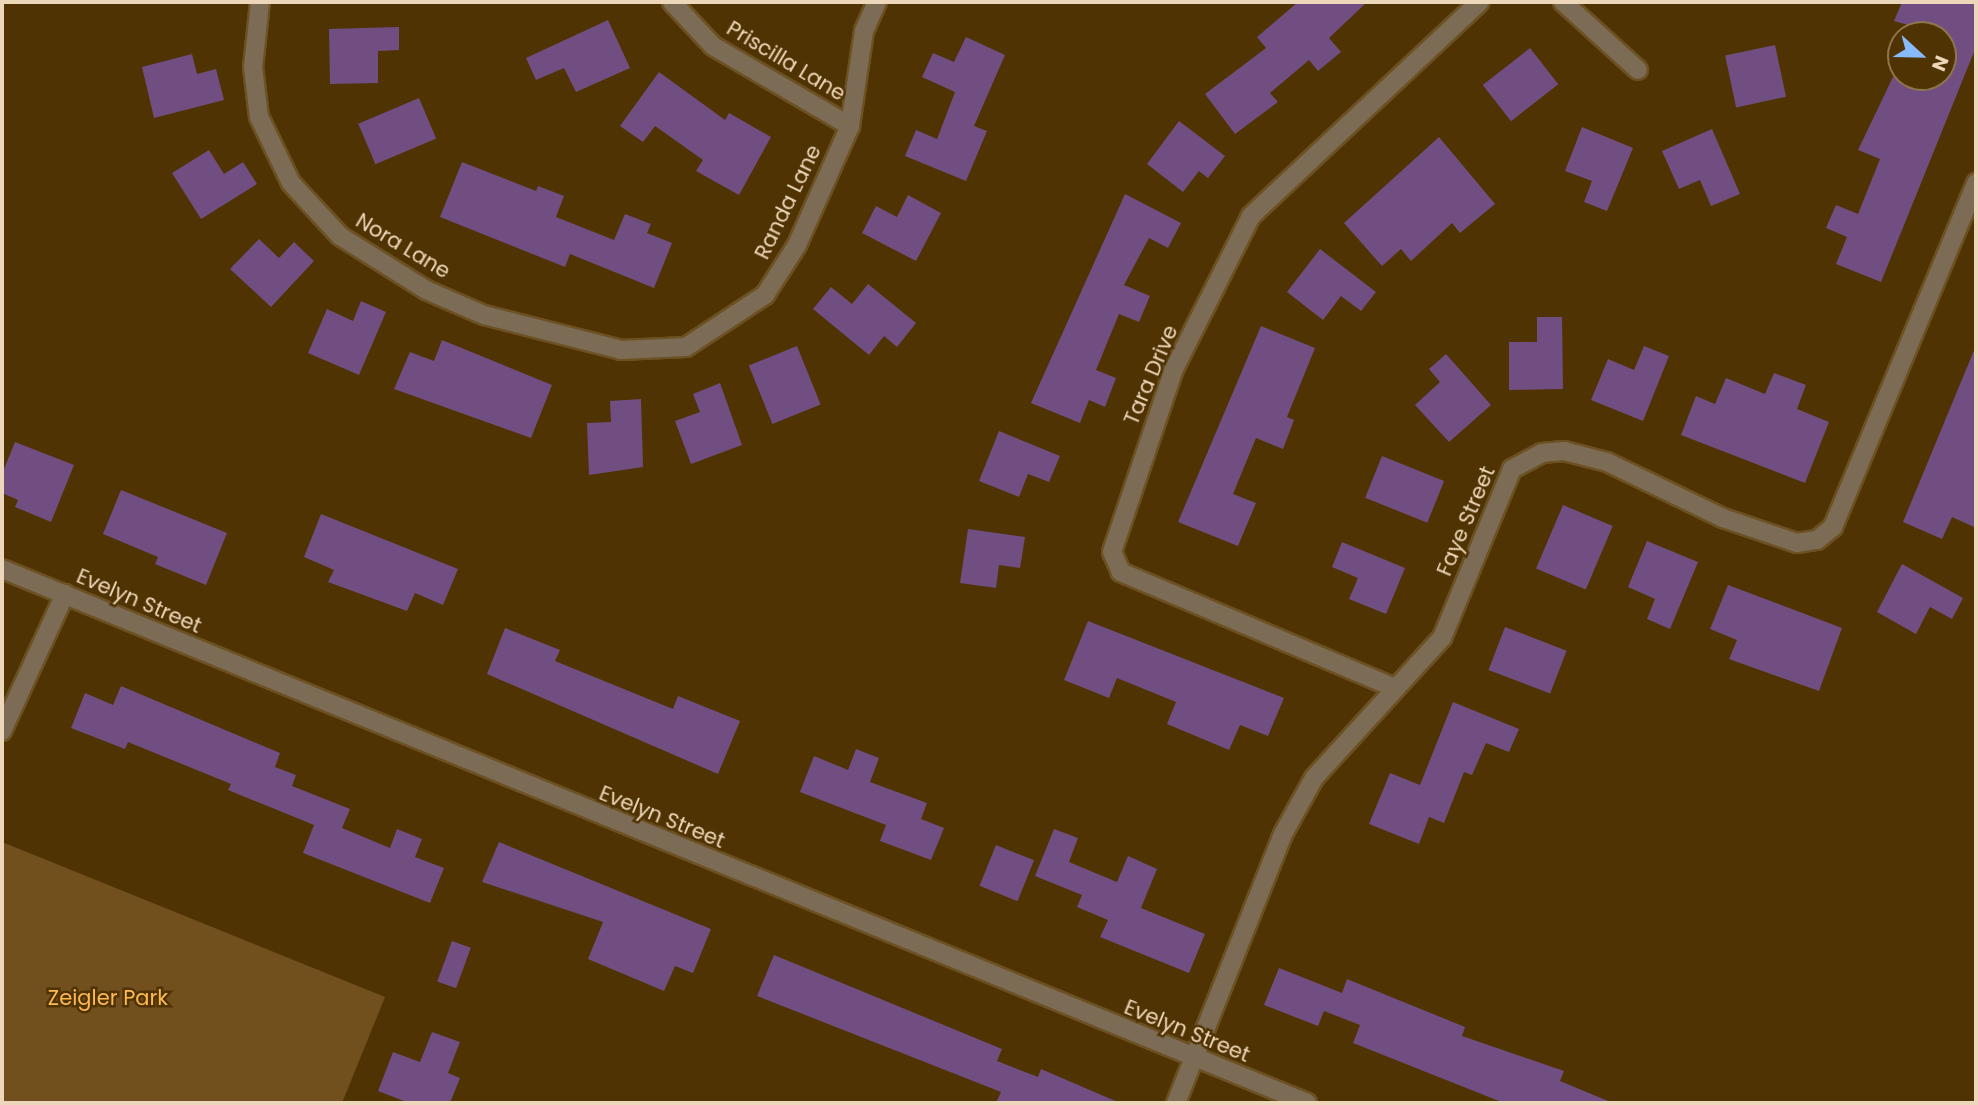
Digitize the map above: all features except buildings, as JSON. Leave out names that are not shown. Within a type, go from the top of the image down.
[{"type":"street","name":"Nora Lane","points":[[260,2],[253,67],[259,117],[290,183],[340,236],[426,290],[484,315],[569,340]]},
{"type":"street","name":"Priscilla Lane","points":[[672,2],[713,46],[850,126]]},
{"type":"street","name":"Randa Lane","points":[[569,340],[621,350],[686,347],[765,295],[797,246],[850,126],[864,31],[877,2]]},
{"type":"street","name":"Tara Drive","points":[[1395,688],[1121,572],[1112,552],[1174,369],[1251,216],[1480,2]]},
{"type":"street","points":[[1563,2],[1638,70]]},
{"type":"street","name":"Faye Street","points":[[1176,1103],[1283,834],[1314,778],[1442,638],[1512,469],[1542,453],[1564,451],[1607,462],[1723,518],[1797,543],[1817,540],[1833,527],[1976,183]]},
{"type":"street","name":"Evelyn Street","points":[[2,569],[1307,1103]]},
{"type":"street","points":[[2,731],[65,594]]},
{"type":"green space","name":"Zeigler Park","points":[[2,842],[385,997],[342,1103],[2,1103]]}]
